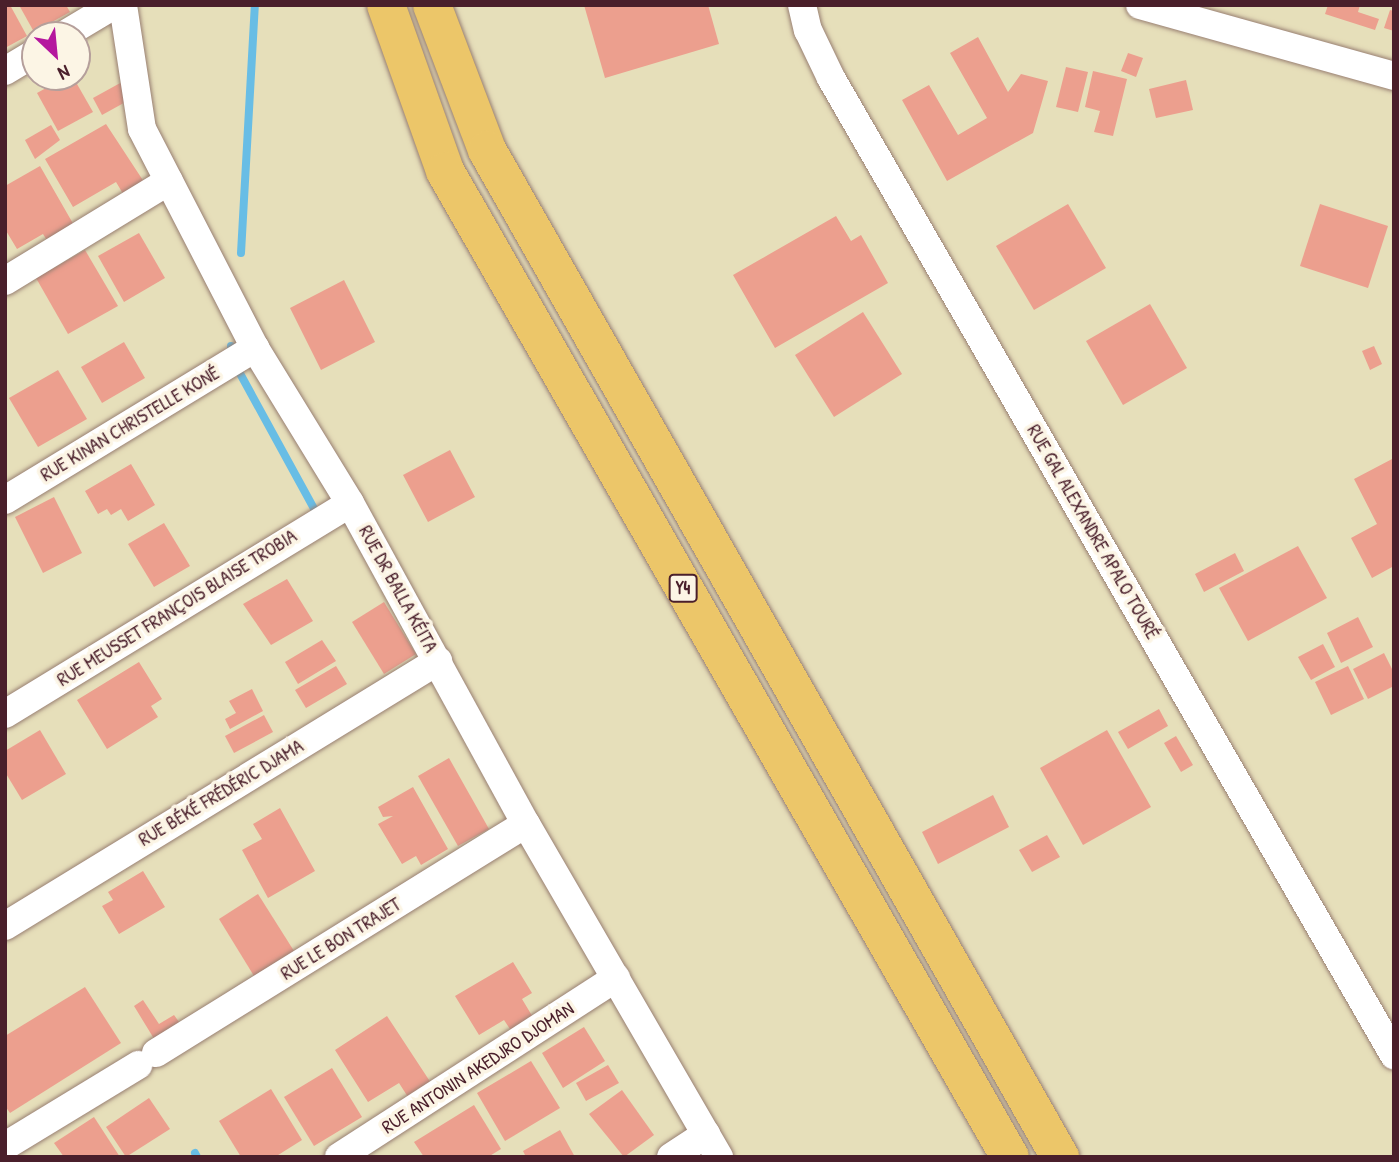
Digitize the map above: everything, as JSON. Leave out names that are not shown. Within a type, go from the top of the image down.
[{"type":"highway","name":"Y4","points":[[386,5],[445,171],[1010,1157]]},
{"type":"highway","name":"Y4","points":[[432,5],[487,150],[1060,1157]]},
{"type":"street","points":[[87,21],[114,5]]},
{"type":"street","name":"RUE DR BALLA KÉITA","points":[[122,5],[142,130],[240,320],[350,503],[526,824],[713,1145]]},
{"type":"street","name":"RUE GAL ALEXANDRE APALO TOURÉ","points":[[802,5],[808,30],[831,78],[1394,1055]]},
{"type":"street","points":[[1140,5],[1394,76]]},
{"type":"street","points":[[5,71],[21,61]]},
{"type":"street","points":[[5,281],[169,181]]},
{"type":"street","points":[[240,320],[245,283]]},
{"type":"street","name":"RUE KINAN CHRISTELLE KONÉ","points":[[5,500],[255,348]]},
{"type":"street","name":"RUE MEUSSET FRANÇOIS BLAISE TROBIA","points":[[5,714],[350,503]]},
{"type":"street","name":"RUE BÉKÉ FRÉDÉRIC DJAMA","points":[[5,926],[438,661]]},
{"type":"street","name":"RUE LE BON TRAJET","points":[[5,1146],[526,824]]},
{"type":"street","name":"RUE ANTONIN AKEDJRO DJOMAN","points":[[340,1157],[616,978]]},
{"type":"street","points":[[671,1157],[713,1145]]},
{"type":"building","points":[[5,5],[10,5],[21,25],[21,39],[5,48]]},
{"type":"building","points":[[19,5],[66,5],[70,12],[54,21],[28,21]]},
{"type":"building","points":[[584,5],[708,5],[719,44],[605,78]]},
{"type":"building","points":[[1328,5],[1360,5],[1358,12],[1379,19],[1375,30],[1325,14]]},
{"type":"building","points":[[1390,10],[1394,11],[1394,31],[1384,28]]},
{"type":"building","points":[[978,37],[1008,92],[1021,74],[1048,81],[1033,133],[947,181],[902,100],[929,85],[958,135],[987,118],[950,53]]},
{"type":"building","points":[[1128,53],[1143,58],[1136,77],[1121,71]]},
{"type":"building","points":[[1066,67],[1088,72],[1078,112],[1056,107]]},
{"type":"building","points":[[1093,71],[1127,79],[1113,136],[1094,132],[1100,111],[1085,107]]},
{"type":"building","points":[[1186,80],[1193,110],[1156,118],[1149,89]]},
{"type":"building","points":[[122,82],[131,99],[102,115],[93,98]]},
{"type":"building","points":[[81,91],[93,112],[58,131],[37,93]]},
{"type":"building","points":[[106,124],[146,185],[125,197],[116,182],[73,207],[45,159]]},
{"type":"building","points":[[51,125],[60,140],[35,159],[25,140]]},
{"type":"building","points":[[40,166],[75,227],[48,242],[43,234],[17,249],[5,229],[5,186]]},
{"type":"building","points":[[1068,204],[1106,268],[1034,310],[996,246]]},
{"type":"building","points":[[1320,204],[1388,226],[1368,288],[1300,266]]},
{"type":"building","points":[[836,216],[851,241],[861,235],[888,283],[775,348],[733,275]]},
{"type":"building","points":[[139,233],[165,278],[124,302],[98,256]]},
{"type":"building","points":[[85,250],[118,306],[68,334],[36,278]]},
{"type":"building","points":[[344,280],[375,342],[321,370],[290,308]]},
{"type":"building","points":[[1150,304],[1187,368],[1123,405],[1086,341]]},
{"type":"building","points":[[863,312],[902,374],[834,417],[795,355]]},
{"type":"building","points":[[124,342],[145,378],[102,403],[81,367]]},
{"type":"building","points":[[1374,346],[1382,364],[1370,370],[1362,351]]},
{"type":"building","points":[[58,370],[87,419],[38,447],[9,398]]},
{"type":"building","points":[[450,450],[475,497],[428,522],[403,475]]},
{"type":"building","points":[[1394,458],[1394,566],[1372,578],[1351,538],[1377,524],[1354,479]]},
{"type":"building","points":[[131,464],[155,505],[128,521],[121,509],[111,515],[107,509],[98,514],[85,491]]},
{"type":"building","points":[[54,497],[82,553],[43,573],[15,517]]},
{"type":"building","points":[[164,523],[190,566],[154,587],[128,544]]},
{"type":"building","points":[[1298,546],[1327,598],[1248,641],[1219,588]]},
{"type":"building","points":[[1235,553],[1244,571],[1204,592],[1195,574]]},
{"type":"building","points":[[287,579],[313,621],[271,645],[243,604]]},
{"type":"building","points":[[384,602],[416,654],[384,674],[352,622]]},
{"type":"building","points":[[1358,617],[1373,647],[1341,663],[1327,633]]},
{"type":"building","points":[[322,640],[336,661],[298,684],[285,662]]},
{"type":"building","points":[[1323,644],[1335,667],[1311,680],[1298,657]]},
{"type":"building","points":[[1384,653],[1394,673],[1394,686],[1368,699],[1353,669]]},
{"type":"building","points":[[139,662],[162,699],[151,706],[158,717],[107,749],[77,700]]},
{"type":"building","points":[[336,666],[347,684],[306,708],[295,690]]},
{"type":"building","points":[[1348,666],[1364,699],[1331,715],[1315,682]]},
{"type":"building","points":[[252,689],[263,711],[230,729],[225,719],[236,713],[229,701]]},
{"type":"building","points":[[1159,709],[1168,726],[1128,749],[1118,732]]},
{"type":"building","points":[[264,715],[273,732],[234,753],[225,736]]},
{"type":"building","points":[[40,730],[66,774],[22,800],[5,772],[5,751]]},
{"type":"building","points":[[1107,730],[1151,807],[1083,845],[1040,768]]},
{"type":"building","points":[[1176,736],[1193,765],[1181,772],[1164,743]]},
{"type":"building","points":[[449,758],[489,829],[458,846],[418,776]]},
{"type":"building","points":[[413,787],[448,849],[421,865],[416,856],[402,864],[378,824],[393,816],[383,817],[378,807]]},
{"type":"building","points":[[993,795],[1009,827],[938,864],[922,832]]},
{"type":"building","points":[[280,808],[315,871],[268,898],[242,850],[262,839],[253,824]]},
{"type":"building","points":[[1047,835],[1060,857],[1032,872],[1019,850]]},
{"type":"building","points":[[143,871],[165,907],[119,934],[102,906],[113,900],[108,892]]},
{"type":"building","points":[[258,894],[294,951],[254,976],[219,919]]},
{"type":"building","points":[[513,962],[532,993],[522,999],[534,1019],[512,1032],[504,1020],[479,1035],[455,996]]},
{"type":"building","points":[[85,987],[121,1043],[10,1113],[5,1106],[5,1036]]},
{"type":"building","points":[[143,1000],[159,1024],[174,1015],[182,1026],[156,1042],[134,1006]]},
{"type":"building","points":[[387,1016],[431,1083],[408,1097],[399,1083],[368,1102],[335,1050]]},
{"type":"building","points":[[584,1027],[605,1061],[563,1088],[542,1053]]},
{"type":"building","points":[[531,1061],[560,1108],[505,1141],[477,1093]]},
{"type":"building","points":[[608,1065],[619,1083],[586,1101],[576,1083]]},
{"type":"building","points":[[332,1068],[362,1117],[314,1146],[284,1097]]},
{"type":"building","points":[[271,1089],[302,1140],[275,1157],[241,1157],[219,1121]]},
{"type":"building","points":[[622,1090],[654,1135],[624,1157],[589,1114]]},
{"type":"building","points":[[149,1098],[170,1129],[126,1157],[106,1127]]},
{"type":"building","points":[[474,1105],[501,1149],[488,1157],[424,1157],[414,1142]]},
{"type":"building","points":[[94,1117],[120,1157],[64,1157],[54,1143]]},
{"type":"building","points":[[560,1130],[575,1157],[526,1157],[523,1151]]},
{"type":"waterway","points":[[241,253],[255,5]]},
{"type":"waterway","points":[[231,346],[231,357],[316,512]]},
{"type":"waterway","points":[[195,1153],[197,1157]]}]
